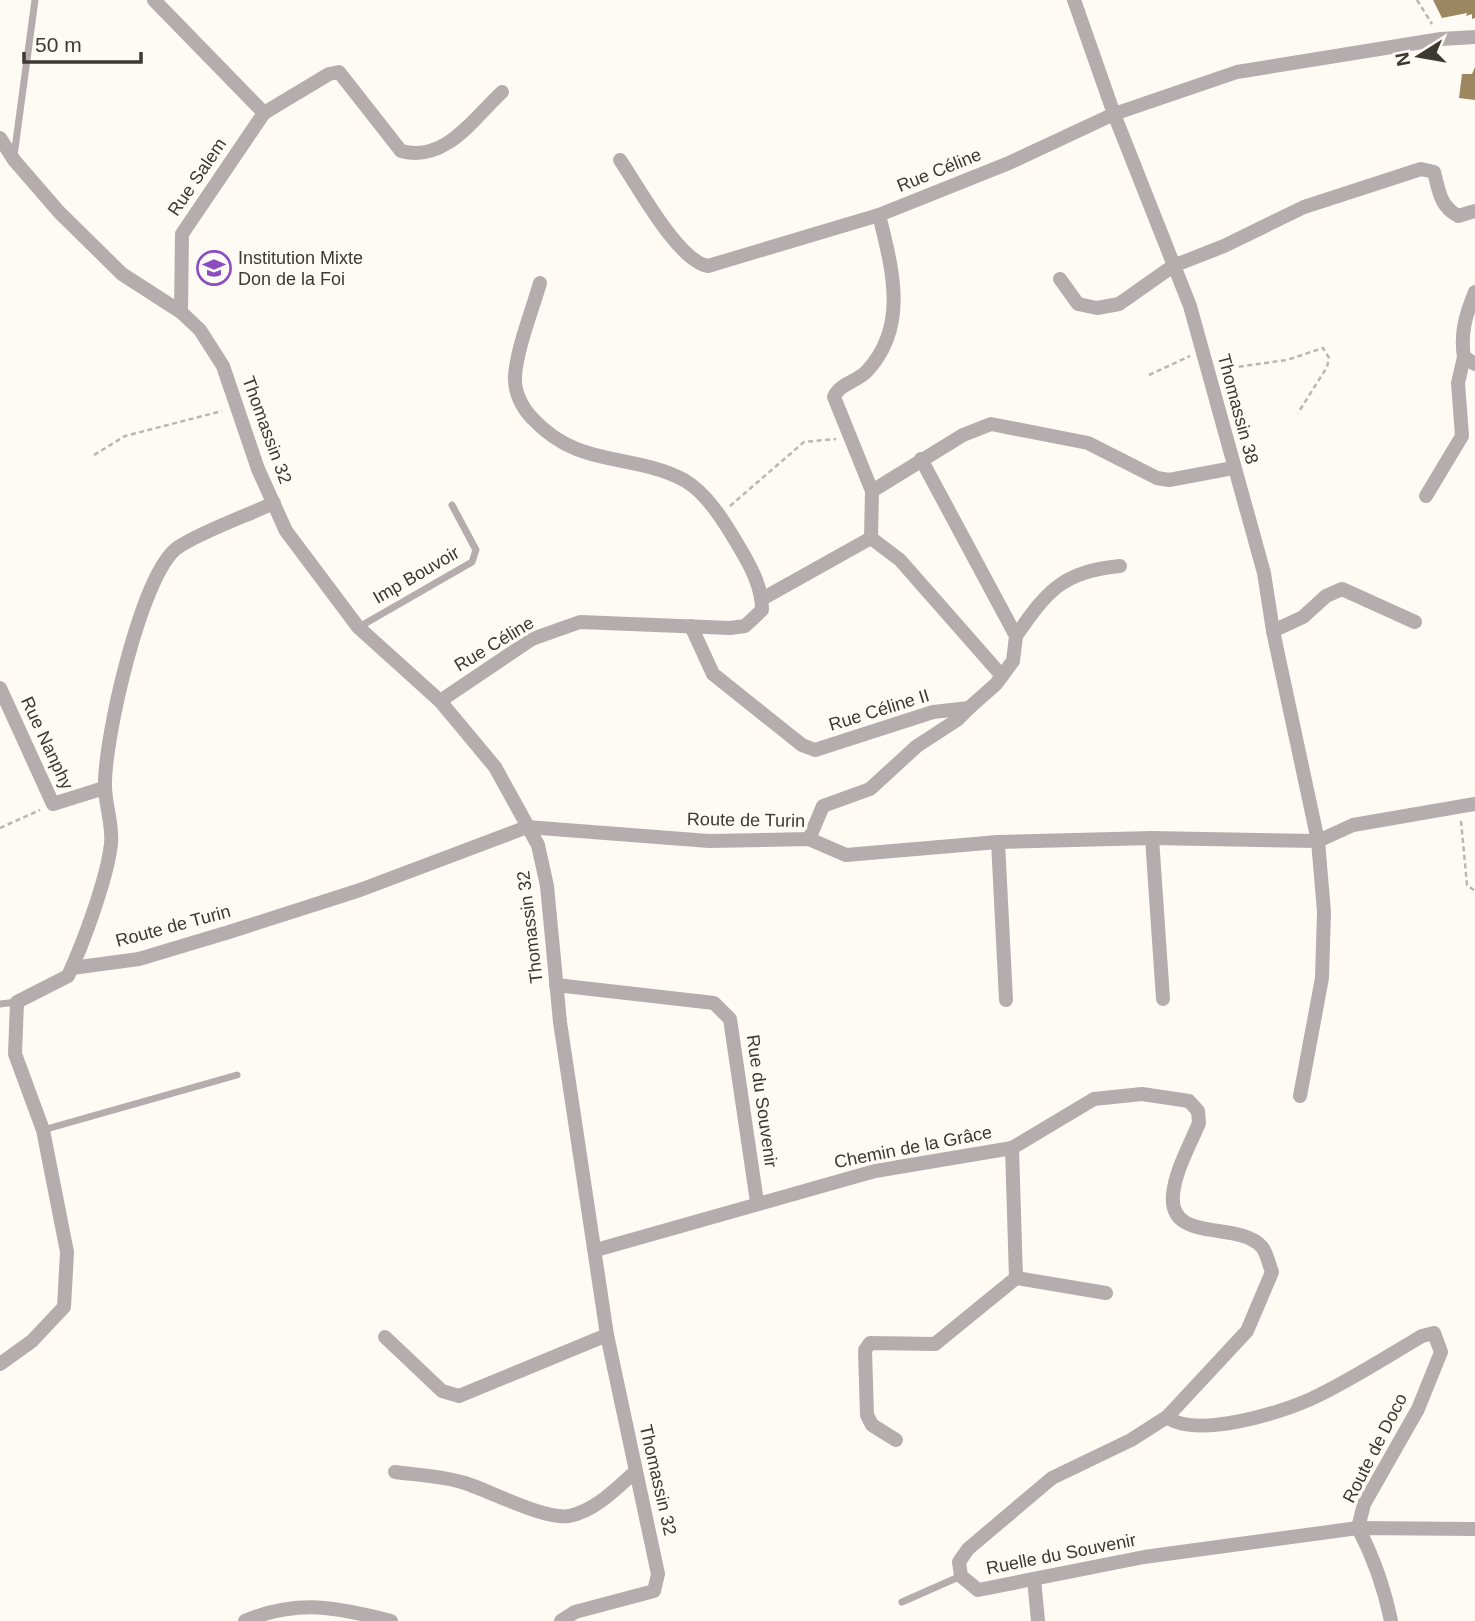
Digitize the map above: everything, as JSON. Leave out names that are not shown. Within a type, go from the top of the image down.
[{"type":"street","points":[[154,0],[264,113]]},
{"type":"street","name":"Thomassin 38","points":[[1074,0],[1114,114],[1190,306],[1264,573],[1273,631],[1318,841],[1324,912],[1322,978],[1300,1096]]},
{"type":"street","name":"Rue Céline","points":[[620,160],[683,251],[699,264],[721,264],[879,215],[1009,163],[1114,114],[1237,72],[1441,39],[1475,37]]},
{"type":"street","name":"Rue Salem","points":[[181,312],[182,234],[264,113],[329,74],[339,72],[347,78],[401,151],[417,156],[446,146],[502,92]]},
{"type":"street","name":"Thomassin 32","points":[[0,138],[14,160],[59,212],[122,274],[181,312],[200,330],[223,366],[235,407],[286,531],[358,627],[440,701],[495,767],[538,845],[547,886],[556,985],[607,1335],[658,1574],[654,1591],[575,1612],[561,1621]]},
{"type":"street","points":[[1060,279],[1078,304],[1097,308],[1119,304],[1173,266],[1224,246],[1304,207],[1421,169],[1434,172],[1440,199],[1448,210],[1458,216],[1475,211]]},
{"type":"street","points":[[871,538],[872,491],[834,397],[837,389],[867,372],[892,327],[896,297],[879,215]]},
{"type":"street","points":[[540,283],[515,376],[523,409],[555,440],[582,453],[660,471],[686,481],[719,515],[756,580],[762,598],[871,538]]},
{"type":"street","points":[[1426,496],[1462,436],[1458,383],[1470,360],[1461,340],[1465,316],[1475,292]]},
{"type":"street","points":[[872,491],[963,435],[991,424],[1088,443],[1157,478],[1169,480],[1233,468]]},
{"type":"street","points":[[921,459],[1016,636]]},
{"type":"street","points":[[0,1364],[32,1341],[64,1307],[67,1252],[43,1130],[15,1054],[17,1002],[68,976],[88,927],[111,844],[109,803],[104,788],[114,705],[140,618],[158,575],[175,549],[274,503]]},
{"type":"street","points":[[871,538],[908,569],[1002,676]]},
{"type":"street","points":[[809,839],[823,806],[870,789],[917,746],[957,720],[1002,676],[1013,661],[1016,636],[1038,604],[1073,575],[1090,569],[1120,566]]},
{"type":"street","points":[[1273,631],[1303,617],[1326,596],[1342,589],[1415,622]]},
{"type":"street","name":"Rue Céline","points":[[440,701],[532,639],[580,622],[745,626],[762,610],[762,598]]},
{"type":"street","name":"Rue Céline II","points":[[691,626],[713,674],[802,745],[816,750],[933,712],[968,708]]},
{"type":"street","name":"Rue Nanphy","points":[[0,688],[53,804],[104,788]]},
{"type":"street","name":"Route de Turin","points":[[72,968],[139,959],[229,932],[360,890],[527,827],[709,841],[809,839],[846,855],[998,842],[1152,838],[1318,841],[1353,825],[1475,804]]},
{"type":"street","points":[[1152,838],[1163,999]]},
{"type":"street","points":[[998,842],[1006,1000]]},
{"type":"street","name":"Rue du Souvenir","points":[[556,985],[714,1003],[724,1012],[730,1019],[757,1202]]},
{"type":"street","name":"Chemin de la Grâce","points":[[596,1250],[757,1202],[875,1171],[1012,1148],[1094,1099],[1142,1094],[1189,1101],[1198,1111],[1199,1123],[1173,1194],[1174,1212],[1186,1225],[1241,1234],[1262,1247],[1272,1272],[1247,1331],[1167,1417]]},
{"type":"street","points":[[1012,1148],[1016,1278]]},
{"type":"street","points":[[896,1440],[872,1425],[867,1415],[866,1350],[870,1343],[935,1344],[1016,1278],[1106,1293]]},
{"type":"street","name":"Route de Doco","points":[[1167,1417],[1178,1425],[1190,1426],[1238,1422],[1299,1403],[1367,1369],[1422,1336],[1434,1333],[1441,1352],[1418,1409],[1364,1504],[1358,1528],[1372,1553],[1385,1590],[1391,1621]]},
{"type":"street","points":[[385,1337],[442,1391],[459,1396],[607,1335]]},
{"type":"street","name":"Ruelle du Souvenir","points":[[1167,1417],[1131,1440],[1052,1478],[968,1549],[959,1562],[961,1576],[978,1590],[1144,1557],[1358,1528],[1475,1529]]},
{"type":"street","points":[[395,1472],[463,1482],[530,1508],[566,1517],[583,1511],[609,1495],[636,1471]]},
{"type":"street","points":[[1034,1579],[1038,1621]]},
{"type":"street","points":[[245,1621],[273,1609],[303,1605],[352,1610],[391,1621]]},
{"type":"lane","points":[[14,160],[35,0]]},
{"type":"lane","name":"Imp Bouvoir","points":[[358,627],[472,562],[476,550],[452,505]]},
{"type":"lane","points":[[0,1004],[17,1002]]},
{"type":"lane","points":[[43,1130],[237,1075]]},
{"type":"lane","points":[[902,1602],[961,1576]]},
{"type":"path","points":[[1417,0],[1441,39]]},
{"type":"path","points":[[1208,371],[1287,360],[1324,348],[1329,358],[1327,366],[1298,413]]},
{"type":"path","points":[[1149,375],[1203,351]]},
{"type":"path","points":[[94,455],[125,436],[206,417],[235,407]]},
{"type":"path","points":[[719,515],[804,442],[850,438]]},
{"type":"path","points":[[0,828],[53,804]]},
{"type":"path","points":[[1460,807],[1467,885],[1475,891]]},
{"type":"building","points":[[1433,0],[1475,0],[1475,18],[1472,19],[1472,14],[1466,16],[1467,13],[1442,18]]},
{"type":"building","points":[[1475,67],[1475,100],[1459,98],[1462,74],[1472,74]]},
{"type":"place","name":"Institution Mixte Don de la Foi","points":[[214,268]]}]
